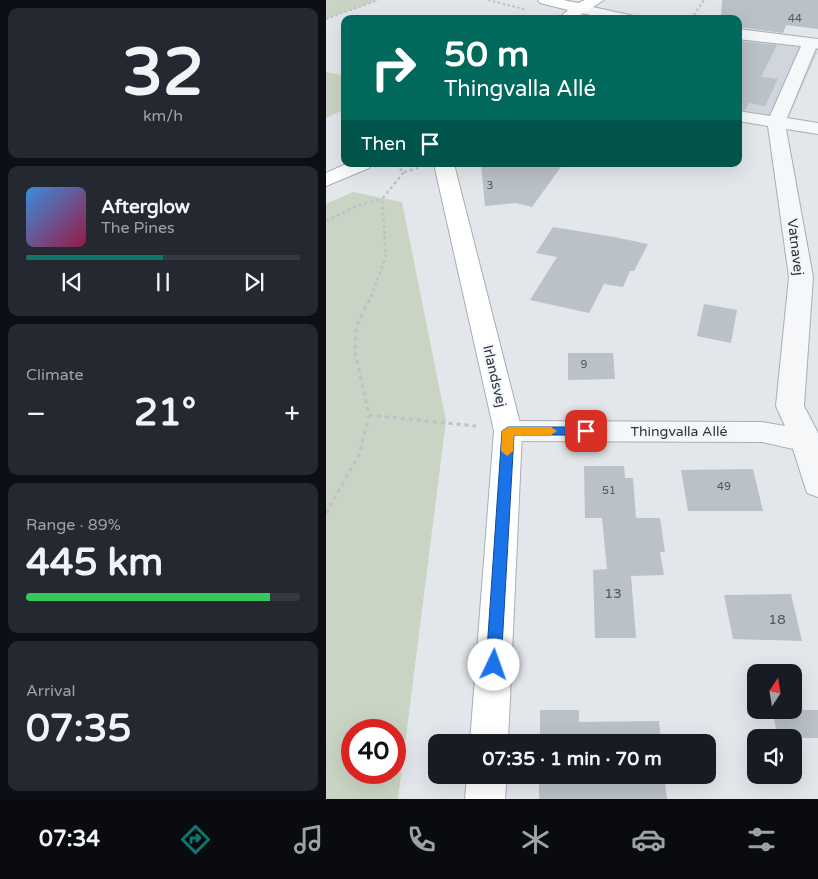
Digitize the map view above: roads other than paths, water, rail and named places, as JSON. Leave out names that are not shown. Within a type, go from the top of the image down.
[{"type":"street","points":[[545,0],[610,15]]},
{"type":"street","points":[[570,15],[578,8],[597,0]]},
{"type":"street","points":[[742,35],[814,44],[776,122]]},
{"type":"street","points":[[742,117],[818,129]]},
{"type":"street","name":"Vatnavej","points":[[776,122],[801,277],[790,406],[811,443],[818,485]]},
{"type":"street","points":[[326,180],[355,167]]},
{"type":"street","name":"Irlandsvej","points":[[445,167],[508,431],[489,734]]},
{"type":"street","name":"Thingvalla Allé","points":[[508,431],[762,432],[811,443]]},
{"type":"street","points":[[485,799],[486,784]]}]
